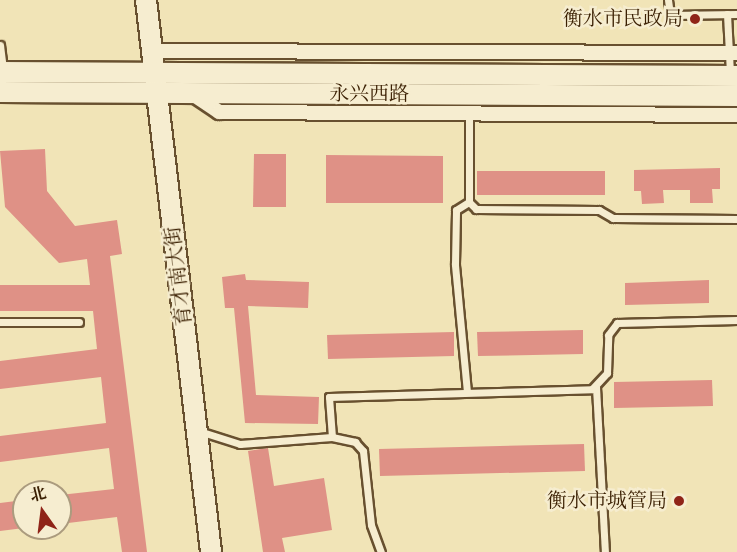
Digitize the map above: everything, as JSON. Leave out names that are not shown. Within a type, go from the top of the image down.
[{"type":"main road","name":"育才南大街","points":[[133,0],[151,93],[197,431],[211,552]]},
{"type":"main road","name":"育才南大街","points":[[146,0],[152,51],[148,73]]},
{"type":"main road","name":"永兴西路","points":[[2,72],[733,76]]},
{"type":"main road","name":"永兴西路","points":[[0,92],[737,96]]},
{"type":"main road","name":"育才南大街","points":[[151,93],[198,552]]},
{"type":"street","points":[[152,51],[733,53]]},
{"type":"street","points":[[190,93],[219,112],[737,115]]},
{"type":"lane","points":[[668,0],[670,15],[737,14]]},
{"type":"lane","points":[[726,14],[733,53],[733,76]]},
{"type":"lane","points":[[0,45],[2,72]]},
{"type":"lane","points":[[470,113],[469,202],[476,209],[599,210],[613,218],[737,219]]},
{"type":"lane","points":[[467,392],[455,264],[456,210],[469,202]]},
{"type":"lane","points":[[332,437],[328,396],[588,390],[596,387],[608,373],[608,335],[617,323],[737,320]]},
{"type":"lane","points":[[0,322],[79,322]]},
{"type":"lane","points":[[596,387],[605,552]]},
{"type":"lane","points":[[197,431],[240,444],[332,437],[354,442],[363,451],[370,525],[381,552]]},
{"type":"building","points":[[45,149],[47,191],[75,226],[117,220],[122,254],[110,256],[147,552],[122,552],[117,517],[72,523],[72,494],[114,489],[109,448],[0,462],[0,436],[106,423],[101,377],[0,389],[0,361],[97,349],[93,311],[0,311],[0,285],[90,285],[87,259],[59,263],[5,207],[0,151]]},
{"type":"building","points":[[254,154],[286,154],[286,207],[253,207]]},
{"type":"building","points":[[326,155],[443,156],[443,203],[326,203]]},
{"type":"building","points":[[720,168],[720,189],[712,189],[713,203],[690,203],[690,190],[663,190],[664,203],[642,204],[641,191],[634,191],[634,170]]},
{"type":"building","points":[[477,171],[605,171],[605,195],[477,195]]},
{"type":"building","points":[[245,274],[246,280],[309,282],[308,308],[248,306],[256,395],[319,397],[318,424],[245,423],[234,308],[225,308],[222,277]]},
{"type":"building","points":[[709,280],[709,303],[625,305],[625,283]]},
{"type":"building","points":[[583,330],[583,354],[478,356],[477,332]]},
{"type":"building","points":[[454,332],[454,356],[328,359],[327,335]]},
{"type":"building","points":[[712,380],[713,406],[614,408],[614,382]]},
{"type":"building","points":[[584,444],[585,471],[380,476],[379,449]]},
{"type":"building","points":[[268,448],[274,486],[324,478],[332,530],[282,538],[285,552],[263,552],[248,451]]},
{"type":"building","points":[[12,502],[12,530],[0,531],[0,503]]},
{"type":"place","name":"衡水市民政局","points":[[695,19]]},
{"type":"place","name":"衡水市城管局","points":[[679,501]]}]
